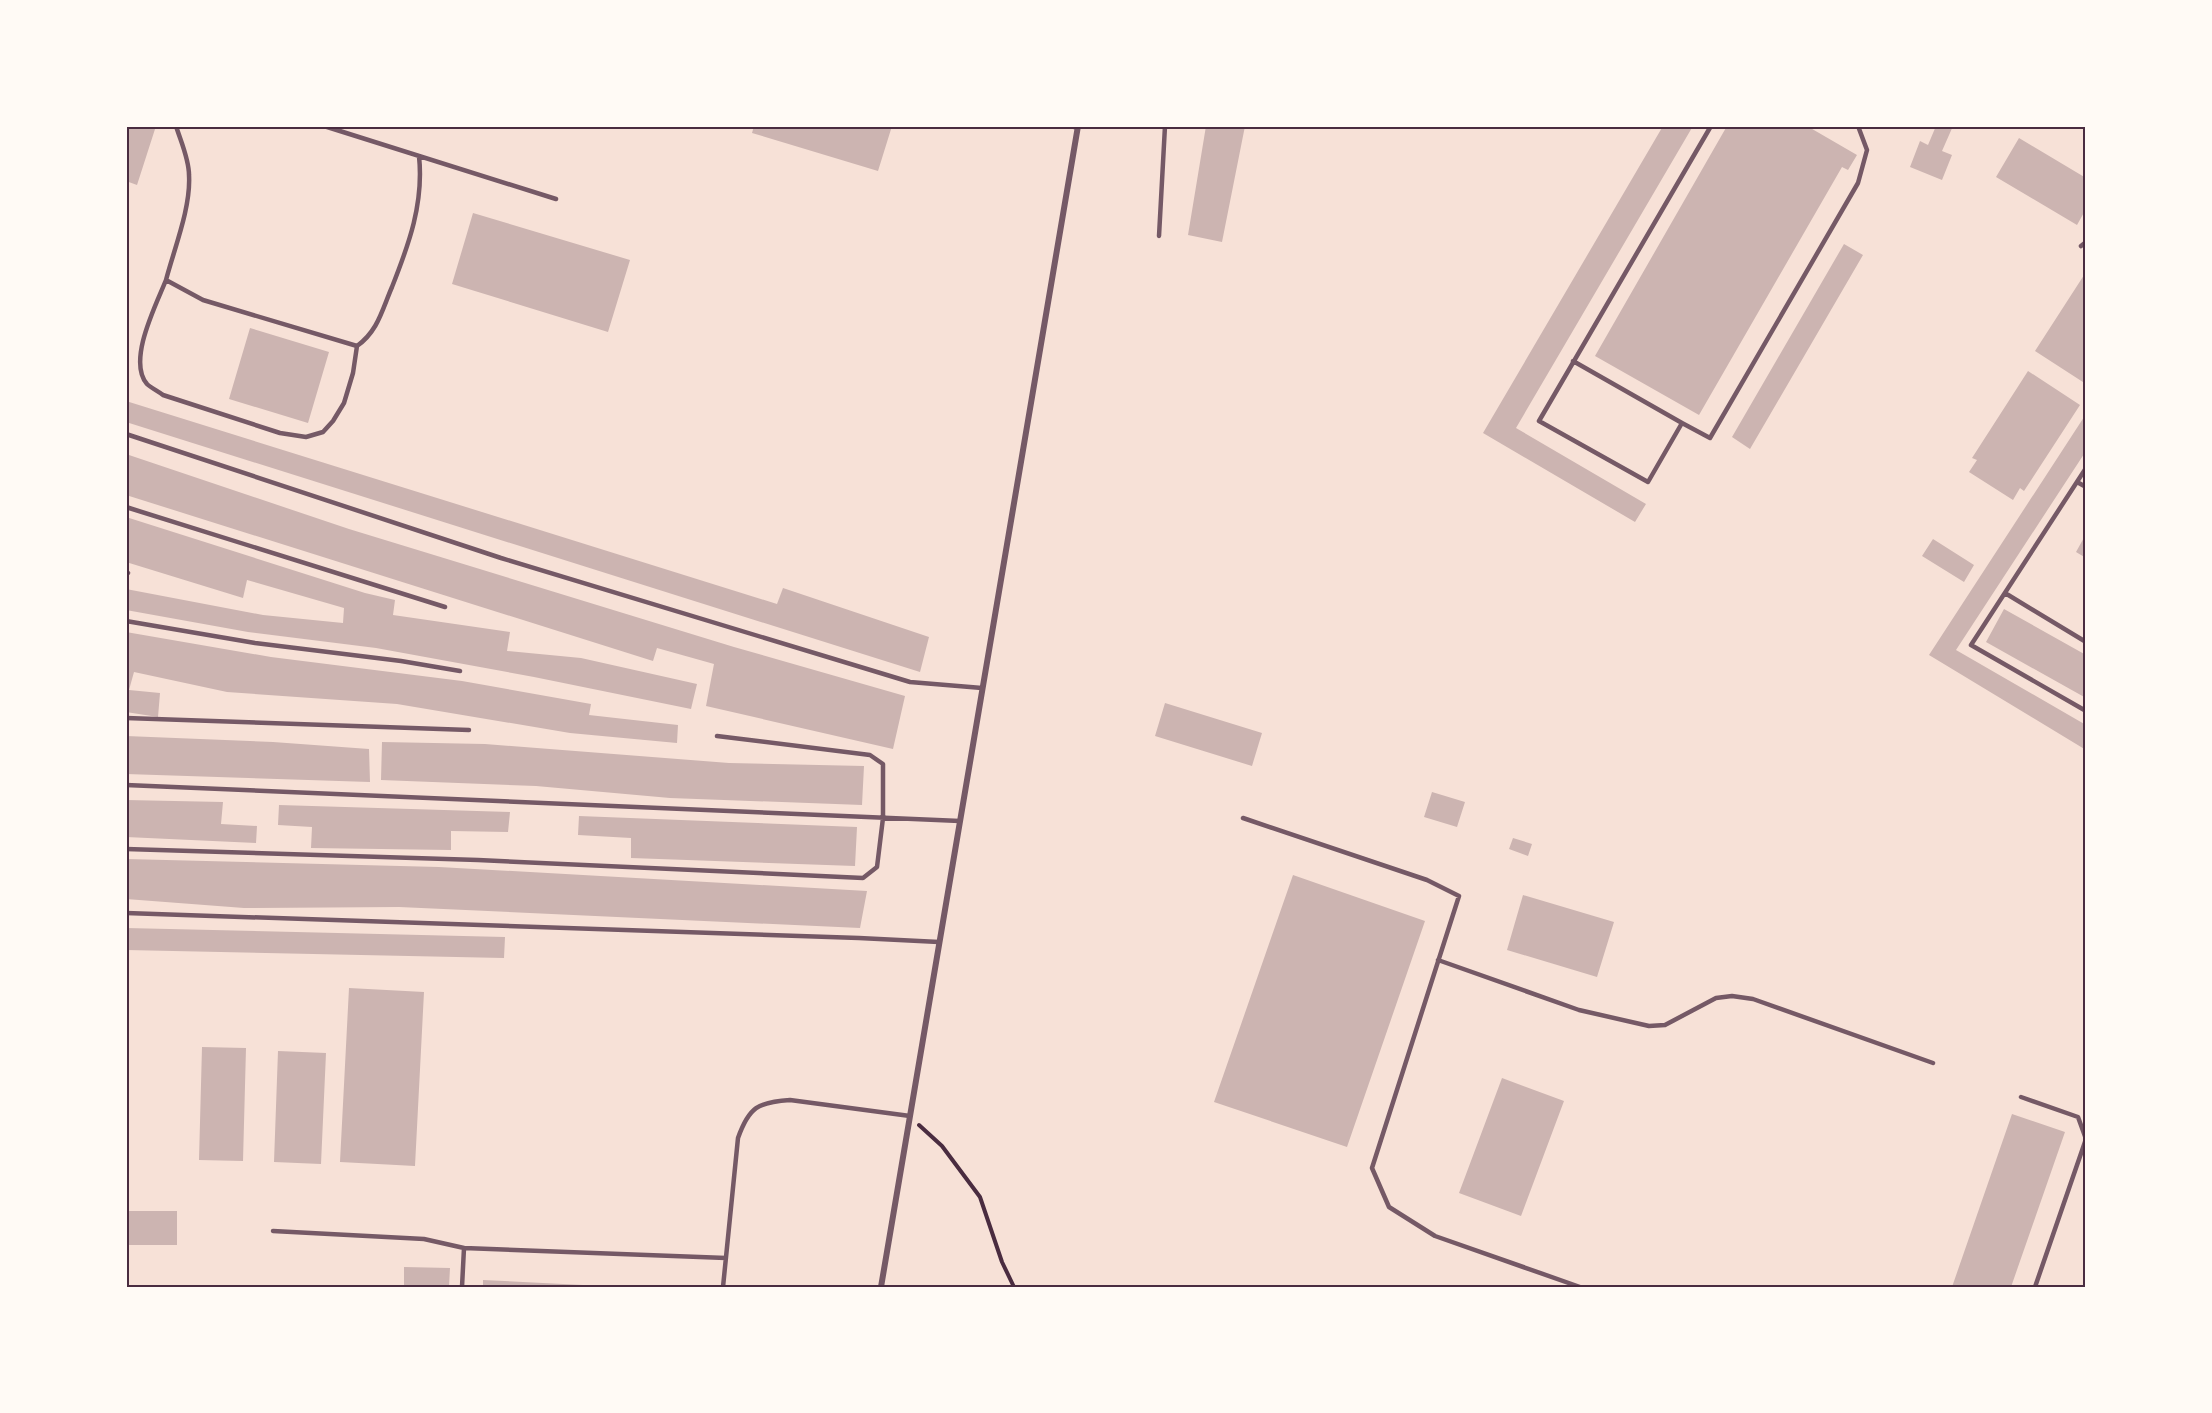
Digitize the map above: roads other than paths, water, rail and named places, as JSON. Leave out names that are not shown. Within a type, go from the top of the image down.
[{"type":"street","points":[[881,1287],[1076,127]]},
{"type":"lane","points":[[176,126],[186,155],[189,175],[188,197],[166,280],[142,345],[140,368],[147,384],[163,394],[280,433],[306,437],[323,432],[333,421],[344,403],[353,373],[357,346],[368,338],[377,324],[411,239],[420,186],[419,156]]},
{"type":"lane","points":[[324,126],[556,199]]},
{"type":"lane","points":[[1159,236],[1165,126]]},
{"type":"lane","points":[[1682,423],[1648,482],[1539,421],[1711,126]]},
{"type":"lane","points":[[1573,362],[1710,438],[1858,183],[1867,150],[1858,126]]},
{"type":"lane","points":[[2080,246],[2086,242]]},
{"type":"lane","points":[[166,280],[203,300],[357,346]]},
{"type":"lane","points":[[126,434],[501,558],[910,682],[982,688]]},
{"type":"lane","points":[[2086,468],[1971,645],[2086,711]]},
{"type":"lane","points":[[2077,482],[2086,486]]},
{"type":"lane","points":[[126,507],[445,607]]},
{"type":"lane","points":[[2005,593],[2086,642]]},
{"type":"lane","points":[[126,621],[255,643],[460,671]]},
{"type":"lane","points":[[126,718],[469,730]]},
{"type":"lane","points":[[126,849],[478,860],[864,878],[877,867],[883,818],[883,764],[870,755],[717,736]]},
{"type":"lane","points":[[126,785],[960,821]]},
{"type":"lane","points":[[1243,818],[1427,880],[1459,896],[1372,1168],[1389,1207],[1436,1236],[1580,1287]]},
{"type":"lane","points":[[126,913],[939,942]]},
{"type":"lane","points":[[1438,960],[1579,1010],[1649,1026],[1665,1025],[1716,998],[1732,996],[1753,999],[1933,1063]]},
{"type":"lane","points":[[2021,1097],[2078,1117],[2086,1139],[2035,1287]]},
{"type":"lane","points":[[723,1287],[738,1138],[744,1119],[756,1107],[771,1101],[790,1100],[910,1116]]},
{"type":"lane","points":[[273,1231],[423,1239],[464,1248],[726,1258]]},
{"type":"lane","points":[[462,1287],[464,1248]]}]
